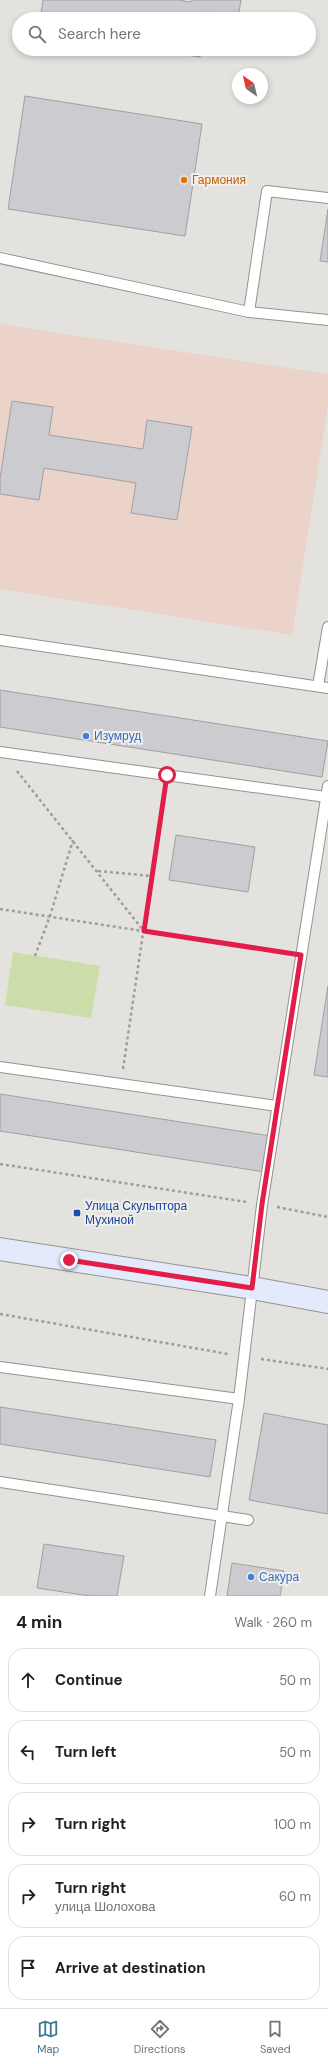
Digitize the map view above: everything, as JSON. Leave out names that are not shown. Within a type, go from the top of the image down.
[{"type":"street","points":[[0,1249],[252,1288],[328,1302]]},
{"type":"lane","points":[[249,312],[267,191],[328,198]]},
{"type":"lane","points":[[0,258],[249,312],[328,320]]},
{"type":"lane","points":[[0,640],[323,687],[328,628]]},
{"type":"lane","points":[[1,752],[326,797]]},
{"type":"lane","points":[[210,1596],[239,1399],[262,1204],[328,786]]},
{"type":"lane","points":[[0,1067],[277,1106]]},
{"type":"lane","points":[[0,1367],[239,1399]]},
{"type":"lane","points":[[0,1482],[248,1520]]},
{"type":"path","points":[[1,752],[98,871],[144,931]]},
{"type":"path","points":[[121,1084],[167,775]]},
{"type":"path","points":[[35,956],[50,916],[73,840]]},
{"type":"path","points":[[98,871],[152,876]]},
{"type":"path","points":[[0,909],[301,955]]},
{"type":"path","points":[[0,1164],[262,1204],[328,1217]]},
{"type":"path","points":[[0,1314],[244,1357],[328,1369]]},
{"type":"shaded area","points":[[0,324],[328,374],[328,406],[292,635],[0,589]]},
{"type":"green space","points":[[13,952],[100,966],[91,1018],[5,1005]]},
{"type":"building","points":[[43,0],[178,0],[191,2],[192,0],[241,0],[239,12],[41,12]]},
{"type":"building","points":[[25,96],[202,124],[185,236],[8,209]]},
{"type":"building","points":[[328,209],[328,262],[320,261]]},
{"type":"building","points":[[12,401],[53,407],[49,435],[143,449],[147,420],[192,427],[177,520],[131,513],[136,483],[44,468],[39,500],[0,494],[0,479]]},
{"type":"building","points":[[0,690],[328,741],[322,777],[0,727]]},
{"type":"building","points":[[176,835],[255,847],[248,892],[169,880]]},
{"type":"building","points":[[328,986],[328,1077],[314,1075]]},
{"type":"building","points":[[0,1094],[271,1136],[265,1172],[0,1131]]},
{"type":"building","points":[[0,1407],[216,1440],[210,1477],[0,1444]]},
{"type":"building","points":[[264,1413],[328,1425],[328,1514],[249,1500]]},
{"type":"building","points":[[44,1544],[124,1556],[117,1596],[90,1596],[37,1588]]},
{"type":"building","points":[[232,1563],[284,1571],[280,1596],[227,1596]]},
{"type":"place","name":"Гармония","points":[[184,180]]},
{"type":"place","name":"Изумруд","points":[[86,736]]},
{"type":"place","name":"Улица Скульптора Мухиной","points":[[77,1213]]},
{"type":"place","name":"Сакура","points":[[251,1577]]},
{"type":"route","points":[[69,1260],[252,1288],[262,1204],[301,955],[144,931],[167,775]]}]
